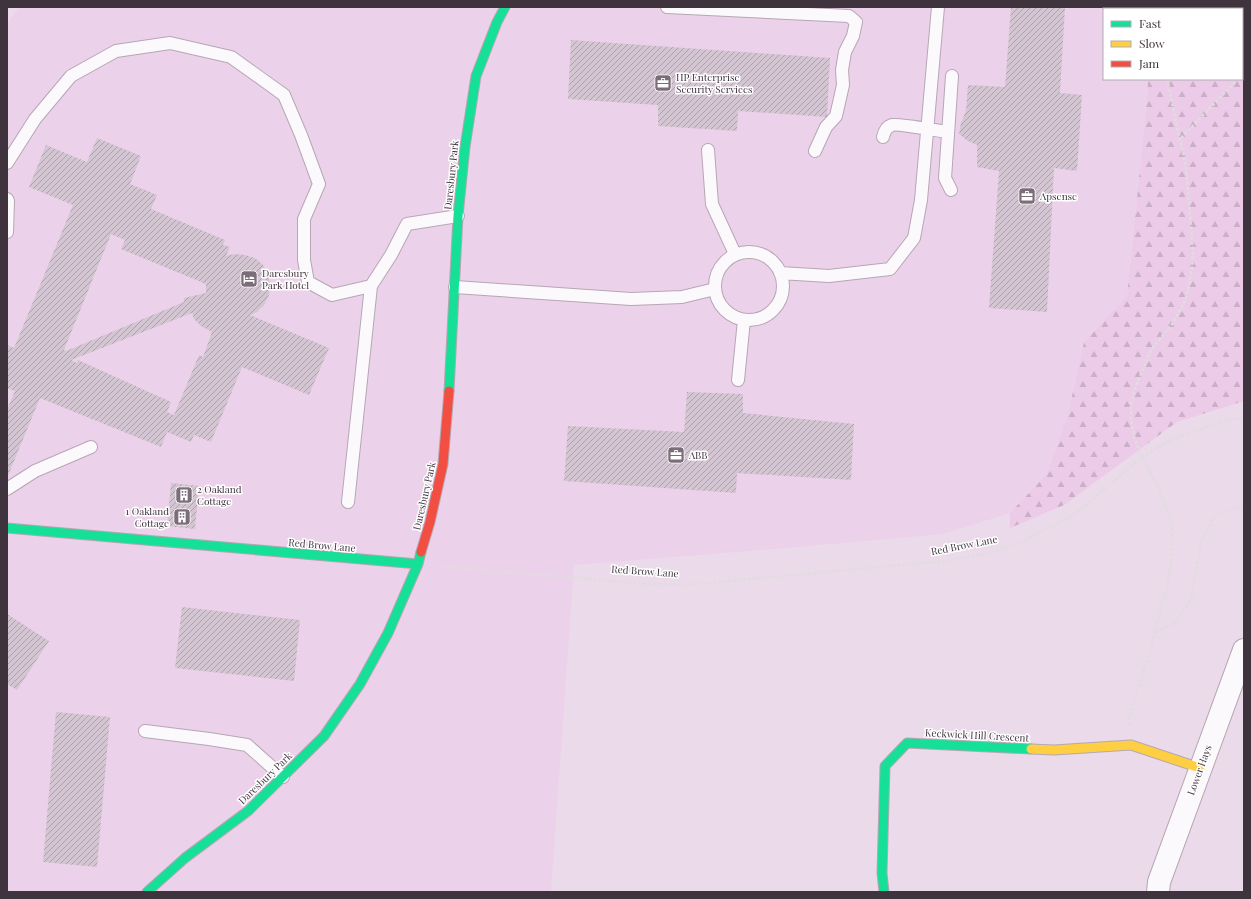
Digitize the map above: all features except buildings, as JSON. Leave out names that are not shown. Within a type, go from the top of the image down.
[{"type":"street","name":"Daresbury Park","points":[[147,892],[185,858],[248,811],[324,736],[360,684],[388,633],[418,564],[430,522],[443,464],[449,399],[458,216],[465,147],[476,76],[497,22],[505,7]]},
{"type":"street","name":"Red Brow Lane","points":[[7,528],[418,564]]},
{"type":"street","name":"Lower Hays","points":[[1158,892],[1160,882],[1200,768],[1244,650]]},
{"type":"street","name":"Keckwick Hill Crescent","points":[[884,892],[882,873],[885,766],[907,743],[1054,750],[1131,745],[1200,768]]},
{"type":"lane","points":[[667,7],[848,16],[856,22],[845,52],[842,70],[843,84],[836,116],[826,127],[815,150]]},
{"type":"lane","points":[[780,272],[829,276],[890,269],[914,238],[921,200],[938,7]]},
{"type":"lane","points":[[7,163],[35,119],[70,76],[116,51],[170,43],[230,56],[284,96],[301,135],[319,184],[304,220],[304,260],[308,282],[332,295],[371,286]]},
{"type":"lane","points":[[951,190],[945,178],[952,76]]},
{"type":"lane","points":[[883,137],[884,132],[888,127],[896,124],[948,132]]},
{"type":"lane","points":[[708,150],[712,204],[735,254]]},
{"type":"lane","points":[[7,199],[7,232]]},
{"type":"lane","points":[[348,502],[371,286],[391,255],[407,224],[458,216]]},
{"type":"lane","points":[[746,252],[756,253],[766,257],[775,264],[780,272],[783,282],[779,302],[772,311],[764,316],[744,320],[733,316],[724,309],[718,300],[715,289],[715,278],[719,268],[726,260],[735,254],[746,252]]},
{"type":"lane","points":[[455,287],[631,299],[682,297],[715,289]]},
{"type":"lane","points":[[738,380],[744,320]]},
{"type":"lane","points":[[7,489],[35,471],[91,448]]},
{"type":"lane","points":[[145,731],[247,745],[283,777]]},
{"type":"path","points":[[1131,745],[1129,718],[1166,592],[1172,555],[1172,524],[1158,487],[1142,457],[1134,437],[1131,418],[1131,405],[1134,391],[1151,350],[1181,310],[1187,295],[1192,269],[1193,252],[1187,174],[1181,138],[1167,80]]},
{"type":"path","points":[[1181,138],[1237,80]]},
{"type":"path","name":"Red Brow Lane","points":[[418,564],[647,584],[685,585],[945,561],[980,555],[1014,546],[1075,514],[1142,457],[1165,443],[1199,429],[1228,420],[1244,418]]},
{"type":"path","points":[[1155,632],[1176,622],[1191,598],[1201,543],[1213,519],[1228,508],[1244,508]]},
{"type":"shaded area","points":[[19,7],[1152,7],[1103,8],[1103,80],[1148,80],[1127,296],[1084,342],[1068,414],[1047,474],[1010,513],[943,534],[574,565],[551,892],[7,892],[7,24]]},
{"type":"green space","points":[[1244,7],[1244,401],[1177,422],[1064,505],[1010,528],[1010,513],[1047,474],[1068,414],[1084,342],[1127,296],[1148,80],[1243,80],[1243,8],[1152,8]]},
{"type":"traffic: fast","points":[[449,391],[458,216],[465,147],[476,76],[497,22],[505,7]]},
{"type":"traffic: fast","points":[[7,528],[418,564]]},
{"type":"traffic: fast","points":[[147,892],[185,858],[248,811],[324,736],[360,684],[388,633],[418,564],[421,552]]},
{"type":"traffic: fast","points":[[884,892],[882,873],[885,766],[907,743],[1031,749]]},
{"type":"traffic: slow","points":[[1031,749],[1054,750],[1131,745],[1200,768]]},
{"type":"traffic: jam","points":[[421,552],[430,522],[443,464],[449,391]]},
{"type":"place","name":"HP Enterprise Security Services","points":[[663,83]]},
{"type":"place","name":"Apsense","points":[[1027,196]]},
{"type":"place","name":"Daresbury Park Hotel","points":[[249,279]]},
{"type":"place","name":"ABB","points":[[676,455]]},
{"type":"place","name":"2 Oakland Cottage","points":[[184,495]]},
{"type":"place","name":"1 Oakland Cottage","points":[[182,517]]}]
